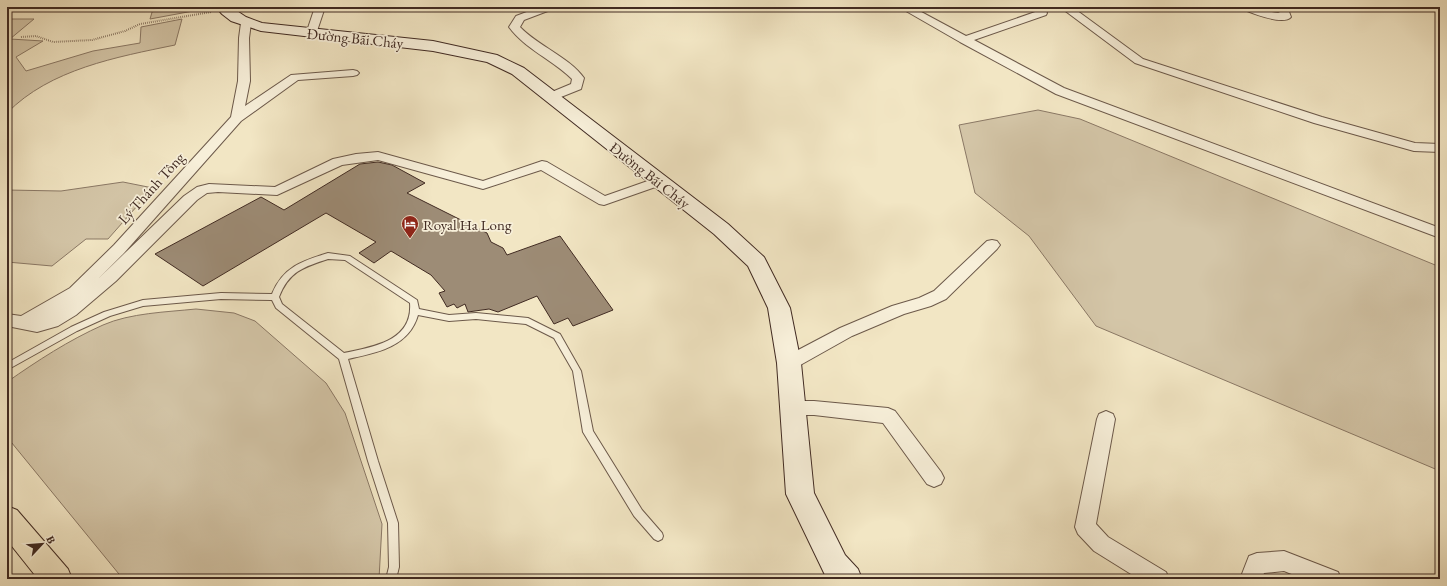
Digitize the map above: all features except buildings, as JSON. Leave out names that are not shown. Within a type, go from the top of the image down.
[{"type":"main road","name":"Đường Bãi Cháy","points":[[224,8],[229,14],[246,23],[261,27],[311,34],[433,46],[492,58],[518,71],[721,229],[757,262],[779,308],[789,363],[794,408],[800,494],[835,565],[847,579]]},
{"type":"main road","points":[[7,519],[56,579]]},
{"type":"street","points":[[311,34],[320,7]]},
{"type":"street","points":[[549,7],[520,18],[514,27],[523,38],[571,71],[578,78],[577,86],[551,97]]},
{"type":"street","points":[[907,7],[964,40],[1060,91],[1440,233]]},
{"type":"street","points":[[1065,7],[1139,61],[1318,120],[1414,147],[1440,158]]},
{"type":"street","points":[[1246,7],[1268,14],[1286,17],[1284,11],[1274,7]]},
{"type":"street","points":[[964,40],[1042,13]]},
{"type":"street","points":[[237,118],[244,82],[244,38],[246,23]]},
{"type":"street","name":"Lý Thánh Tông","points":[[23,322],[76,292],[119,250],[237,118],[295,77],[353,73]]},
{"type":"street","points":[[1414,147],[1440,148]]},
{"type":"street","points":[[7,320],[23,322],[36,326],[48,323],[62,316],[83,302],[170,218],[201,191],[207,189],[219,188],[267,192],[277,191],[338,162],[378,156],[483,185],[542,165],[604,200],[659,181]]},
{"type":"street","points":[[789,363],[846,332],[898,310],[925,302],[940,295],[992,244]]},
{"type":"street","points":[[794,408],[814,408],[888,416],[934,478]]},
{"type":"street","points":[[1106,419],[1085,527],[1101,544],[1158,579]]},
{"type":"street","points":[[1251,579],[1257,563],[1284,561],[1330,579]]},
{"type":"lane","points":[[343,357],[391,344],[409,327],[416,312],[414,302],[347,258],[328,256],[308,262],[291,270],[279,284],[275,297],[279,306],[343,357],[393,524],[394,566],[391,579]]},
{"type":"lane","points":[[7,368],[74,329],[107,314],[142,303],[221,296],[275,297]]},
{"type":"lane","points":[[416,312],[449,318],[476,316],[528,321],[557,336],[577,371],[588,432],[638,513],[658,536]]},
{"type":"path","points":[[21,37],[36,36],[53,42],[92,40],[125,31],[140,24],[224,8]]},
{"type":"shaded area","points":[[145,7],[204,7],[204,9],[150,19],[153,9],[144,9]]},
{"type":"shaded area","points":[[7,19],[34,19],[10,39],[43,41],[16,57],[26,71],[93,51],[140,43],[141,27],[182,19],[175,45],[130,54],[85,67],[64,75],[24,98],[7,113]]},
{"type":"shaded area","points":[[1038,110],[1080,119],[1440,267],[1440,471],[1096,326],[1029,236],[975,193],[959,125]]},
{"type":"shaded area","points":[[123,182],[153,188],[108,239],[86,239],[52,266],[7,262],[7,190],[61,191]]},
{"type":"shaded area","points":[[196,309],[234,313],[255,321],[326,383],[345,413],[382,524],[379,579],[123,579],[7,437],[7,382],[18,374],[66,344],[103,325],[137,315]]},
{"type":"place","name":"Royal Ha Long","points":[[410,239]]}]
